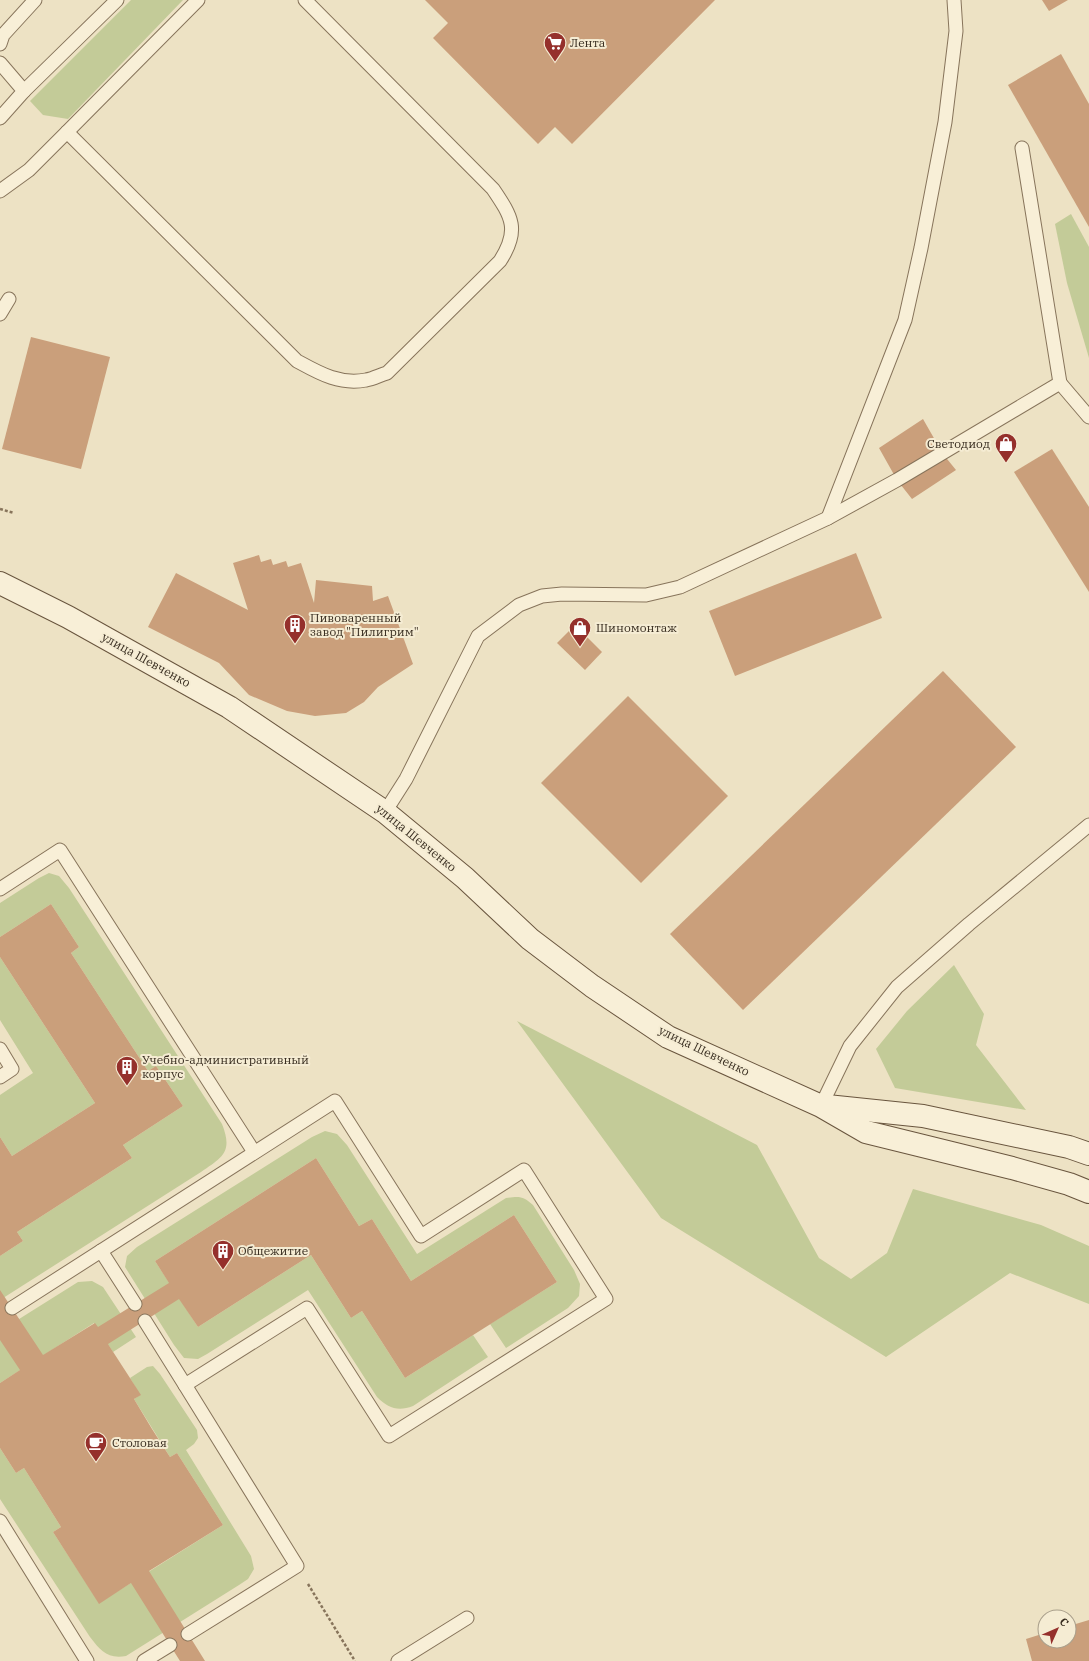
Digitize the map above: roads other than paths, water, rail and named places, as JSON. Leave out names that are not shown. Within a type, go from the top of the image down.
[{"type":"main road","name":"улица Шевченко","points":[[0,584],[68,617],[229,707],[385,812],[465,878],[530,939],[598,990],[668,1037],[821,1106]]},
{"type":"main road","points":[[821,1106],[923,1116],[1069,1147],[1089,1154]]},
{"type":"main road","points":[[821,1106],[866,1132],[950,1151],[1069,1184],[1089,1192]]},
{"type":"lane","points":[[0,44],[3,35],[35,0]]},
{"type":"lane","points":[[0,118],[24,91],[116,0]]},
{"type":"lane","points":[[0,191],[29,170],[198,0]]},
{"type":"lane","points":[[67,132],[297,361],[326,377],[343,380],[366,380],[387,373],[500,261],[509,247],[512,227],[507,210],[493,189],[305,0]]},
{"type":"lane","points":[[828,518],[905,320],[921,248],[945,122],[956,31],[954,0]]},
{"type":"lane","points":[[0,63],[24,91]]},
{"type":"lane","points":[[1022,148],[1060,383],[1089,417]]},
{"type":"lane","points":[[0,314],[9,299]]},
{"type":"lane","points":[[385,812],[406,780],[478,636],[519,605],[542,596],[562,594],[646,595],[680,586],[828,518],[943,454],[1060,383]]},
{"type":"lane","points":[[821,1106],[850,1046],[898,988],[969,924],[1089,825]]},
{"type":"lane","points":[[0,889],[60,850],[254,1152]]},
{"type":"lane","points":[[0,1049],[12,1069],[0,1077]]},
{"type":"lane","points":[[12,1308],[335,1101],[421,1236],[524,1170],[606,1299],[389,1436],[307,1308],[185,1385]]},
{"type":"lane","points":[[102,1251],[135,1304]]},
{"type":"lane","points":[[145,1321],[297,1566],[188,1634]]},
{"type":"lane","points":[[0,1520],[88,1661]]},
{"type":"lane","points":[[398,1661],[467,1618]]},
{"type":"lane","points":[[144,1661],[170,1645]]},
{"type":"place","name":"Лента","points":[[555,62]]},
{"type":"place","name":"Светодиод","points":[[1006,464]]},
{"type":"place","name":"Пивоваренный завод \"Пилигрим\"","points":[[295,644]]},
{"type":"place","name":"Шиномонтаж","points":[[580,648]]},
{"type":"place","name":"Учебно-административный корпус","points":[[127,1086]]},
{"type":"place","name":"Общежитие","points":[[223,1270]]},
{"type":"place","name":"Столовая","points":[[96,1462]]}]
